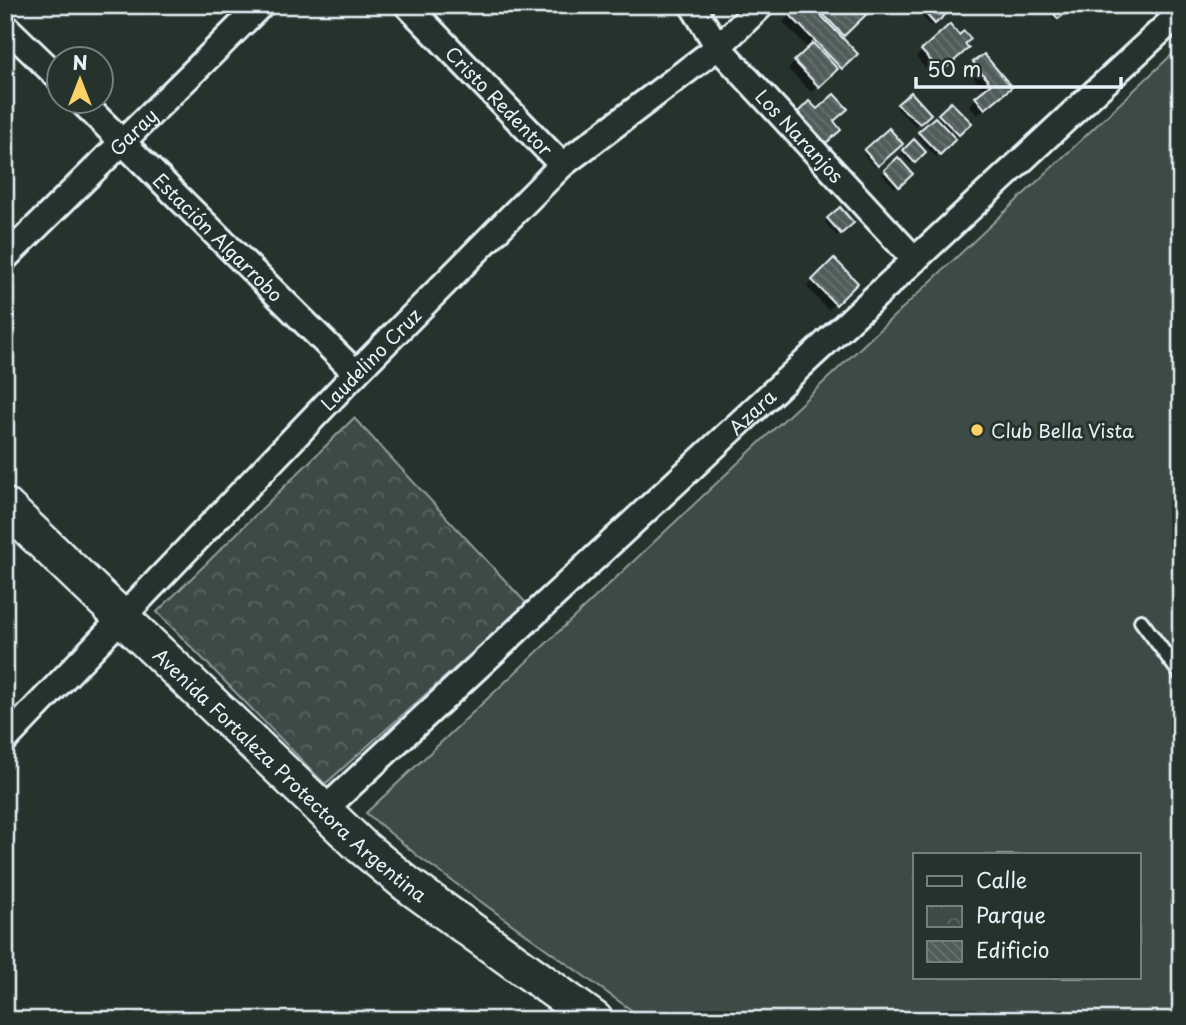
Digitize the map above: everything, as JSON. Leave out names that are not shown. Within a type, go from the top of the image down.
[{"type":"main road","name":"Avenida Fortaleza Protectora Argentina","points":[[5,506],[323,811],[407,884],[595,1020]]},
{"type":"street","name":"Garay","points":[[5,258],[261,5]]},
{"type":"street","name":"Cristo Redentor","points":[[407,5],[562,165]]},
{"type":"street","name":"Los Naranjos","points":[[692,5],[718,47],[915,260]]},
{"type":"street","name":"Laudelino Cruz","points":[[5,740],[356,373],[562,165],[718,47],[762,5]]},
{"type":"street","name":"Azara","points":[[323,811],[1181,12]]},
{"type":"street","points":[[5,26],[46,66]]},
{"type":"street","name":"Estación Algarrobo","points":[[96,116],[356,373]]},
{"type":"lane","points":[[1141,621],[1181,675]]},
{"type":"green space","name":"Club Bella Vista","points":[[1181,46],[1181,1020],[645,1020],[419,857],[366,813]]},
{"type":"green space","points":[[354,418],[527,604],[325,784],[157,612]]},
{"type":"building","points":[[798,5],[811,5],[858,54],[842,69],[789,14]]},
{"type":"building","points":[[829,5],[876,5],[844,36],[822,13]]},
{"type":"building","points":[[925,5],[950,5],[953,8],[935,24],[921,9]]},
{"type":"building","points":[[1047,5],[1061,5],[1067,12],[1058,19]]},
{"type":"building","points":[[950,24],[959,35],[964,31],[971,39],[965,44],[969,48],[941,72],[921,50]]},
{"type":"building","points":[[813,43],[838,69],[819,87],[794,61]]},
{"type":"building","points":[[984,54],[1012,87],[985,109],[975,97],[991,84],[973,62]]},
{"type":"building","points":[[911,92],[931,114],[920,124],[897,104]]},
{"type":"building","points":[[834,94],[848,109],[834,121],[841,130],[826,143],[798,112],[809,101],[817,109]]},
{"type":"building","points":[[951,102],[972,123],[959,135],[938,114]]},
{"type":"building","points":[[935,117],[956,139],[940,155],[918,132]]},
{"type":"building","points":[[889,128],[903,144],[878,166],[864,150]]},
{"type":"building","points":[[914,139],[926,152],[915,163],[903,150]]},
{"type":"building","points":[[898,157],[913,174],[899,187],[884,170]]},
{"type":"building","points":[[840,207],[854,223],[841,234],[827,218]]},
{"type":"building","points":[[834,258],[858,283],[836,305],[812,280]]},
{"type":"place","name":"Club Bella Vista","points":[[977,430]]}]
